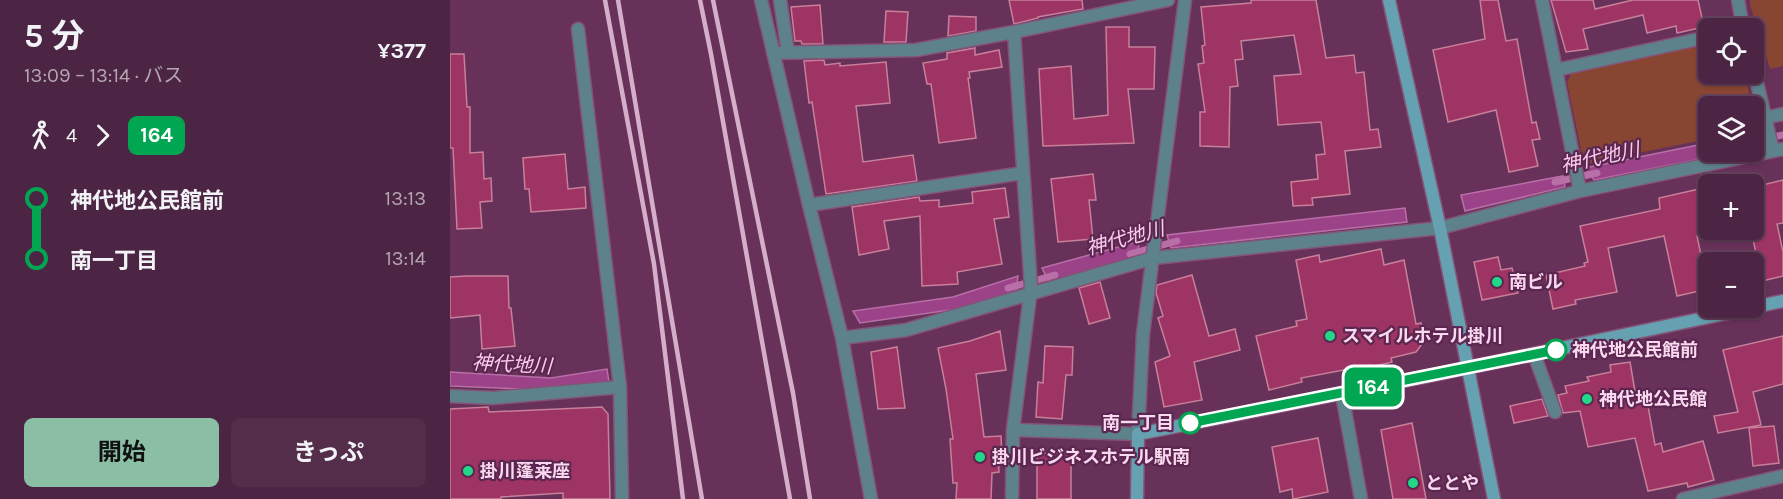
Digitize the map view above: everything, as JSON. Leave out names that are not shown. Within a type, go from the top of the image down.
[{"type":"street","points":[[761,0],[808,205],[842,338],[871,499]]},
{"type":"street","points":[[780,0],[788,52]]},
{"type":"street","points":[[773,53],[916,50],[1168,0]]},
{"type":"street","points":[[1137,499],[1143,334],[1185,0]]},
{"type":"street","points":[[1389,0],[1440,228],[1494,499]]},
{"type":"street","points":[[1542,0],[1580,190]]},
{"type":"street","points":[[1738,0],[1741,18]]},
{"type":"street","points":[[578,29],[620,387],[622,499]]},
{"type":"street","points":[[1012,499],[1013,430],[1031,291],[1014,32]]},
{"type":"street","points":[[1556,70],[1698,39]]},
{"type":"street","points":[[842,338],[906,330],[953,318],[1031,291],[1154,257],[1440,228],[1580,190],[1776,148],[1758,84]]},
{"type":"street","points":[[1767,122],[1783,114]]},
{"type":"street","points":[[808,205],[1023,173]]},
{"type":"street","points":[[1764,305],[1783,301]]},
{"type":"street","points":[[1013,430],[1138,434],[1342,394],[1702,318]]},
{"type":"street","points":[[1534,354],[1555,412]]},
{"type":"street","points":[[450,396],[492,398],[620,387]]},
{"type":"street","points":[[1342,394],[1361,499]]},
{"type":"street","points":[[1683,499],[1783,476]]},
{"type":"shaded area","points":[[1750,0],[1783,0],[1783,66],[1770,69],[1764,50],[1764,18],[1754,18]]},
{"type":"shaded area","points":[[1698,46],[1698,84],[1747,84],[1750,96],[1698,96],[1698,141],[1584,164],[1567,82],[1572,72]]},
{"type":"shaded area","points":[[1698,145],[1698,160],[1594,180],[1585,168]]},
{"type":"shaded area","points":[[1563,176],[1565,187],[1465,211],[1461,195]]},
{"type":"shaded area","points":[[1405,208],[1407,222],[1171,248],[1167,235]]},
{"type":"shaded area","points":[[1140,241],[1136,257],[1049,282],[1042,268]]},
{"type":"shaded area","points":[[1018,276],[1016,291],[957,309],[860,323],[853,311],[953,297]]},
{"type":"shaded area","points":[[607,369],[609,382],[546,390],[450,386],[450,372],[551,378]]},
{"type":"building","points":[[1009,0],[1082,0],[1083,9],[1014,24]]},
{"type":"building","points":[[1251,0],[1316,0],[1326,58],[1354,55],[1356,73],[1364,72],[1370,130],[1378,129],[1381,147],[1345,151],[1350,194],[1312,198],[1313,205],[1293,206],[1291,182],[1318,179],[1316,155],[1325,154],[1321,122],[1278,125],[1274,76],[1301,74],[1294,35],[1241,41],[1243,59],[1235,60],[1238,86],[1230,87],[1229,147],[1200,146],[1200,112],[1205,112],[1198,64],[1204,63],[1202,46],[1205,45],[1201,7],[1251,3]]},
{"type":"building","points":[[1480,0],[1498,0],[1506,41],[1517,39],[1532,123],[1536,122],[1540,139],[1532,140],[1538,166],[1509,172],[1496,110],[1448,122],[1433,50],[1485,39]]},
{"type":"building","points":[[1551,0],[1593,0],[1595,9],[1633,0],[1698,0],[1702,18],[1698,18],[1698,28],[1677,33],[1676,26],[1647,33],[1643,15],[1583,29],[1588,49],[1566,52]]},
{"type":"building","points":[[820,5],[823,44],[802,44],[801,41],[795,41],[791,7]]},
{"type":"building","points":[[886,11],[908,12],[906,42],[884,42]]},
{"type":"building","points":[[949,16],[976,17],[976,31],[948,36]]},
{"type":"building","points":[[1106,27],[1129,27],[1129,47],[1155,47],[1154,89],[1128,89],[1134,143],[1043,146],[1039,69],[1071,66],[1074,119],[1108,115]]},
{"type":"building","points":[[975,48],[975,55],[999,50],[1002,67],[969,72],[976,138],[939,143],[931,84],[927,84],[923,63],[947,59],[947,53]]},
{"type":"building","points":[[450,54],[464,54],[467,107],[470,107],[470,153],[483,152],[484,179],[491,178],[492,201],[480,202],[482,228],[457,229],[453,148],[450,148]]},
{"type":"building","points":[[824,60],[825,65],[840,63],[840,66],[886,62],[890,103],[856,106],[863,162],[913,155],[917,181],[826,194],[812,102],[809,103],[804,61]]},
{"type":"building","points":[[565,154],[568,189],[585,187],[586,208],[531,212],[529,189],[525,189],[523,158]]},
{"type":"building","points":[[1093,174],[1096,200],[1089,200],[1093,239],[1058,242],[1051,179]]},
{"type":"building","points":[[1783,180],[1783,223],[1777,224],[1783,252],[1783,276],[1764,281],[1764,252],[1756,252],[1753,240],[1764,240],[1764,185]]},
{"type":"building","points":[[1005,188],[1009,217],[994,219],[1002,264],[957,272],[958,284],[922,286],[920,216],[884,221],[889,249],[859,255],[852,207],[919,197],[920,201],[939,200],[939,207],[973,203],[972,192]]},
{"type":"building","points":[[1698,189],[1697,236],[1700,252],[1698,252],[1698,291],[1677,296],[1664,236],[1608,248],[1617,292],[1575,300],[1576,304],[1553,309],[1546,275],[1585,266],[1584,263],[1588,262],[1580,226],[1660,209],[1659,198]]},
{"type":"building","points":[[1381,249],[1384,265],[1404,260],[1416,324],[1421,323],[1425,340],[1416,352],[1391,358],[1392,362],[1301,378],[1302,382],[1269,390],[1256,336],[1297,326],[1296,321],[1307,319],[1296,260],[1319,255],[1320,262]]},
{"type":"building","name":"南ビル","points":[[1498,257],[1501,270],[1512,268],[1518,293],[1482,300],[1474,262]]},
{"type":"building","points":[[1192,275],[1209,336],[1235,329],[1240,350],[1194,362],[1202,400],[1164,407],[1155,362],[1170,356],[1158,318],[1163,316],[1156,293],[1157,285]]},
{"type":"building","points":[[508,276],[509,308],[511,308],[515,346],[482,349],[480,315],[450,318],[450,277]]},
{"type":"building","points":[[1100,282],[1110,318],[1089,324],[1079,288]]},
{"type":"building","points":[[1000,331],[1006,370],[976,374],[984,437],[1001,436],[1002,458],[998,458],[999,472],[992,473],[991,499],[956,499],[957,483],[953,483],[950,439],[953,439],[938,348]]},
{"type":"building","points":[[1783,336],[1783,384],[1753,392],[1761,425],[1718,433],[1714,416],[1738,412],[1723,350]]},
{"type":"building","points":[[1045,346],[1073,347],[1072,375],[1066,375],[1062,419],[1036,417],[1038,382],[1043,383]]},
{"type":"building","points":[[897,347],[905,408],[878,409],[871,352]]},
{"type":"building","points":[[1630,362],[1636,397],[1646,395],[1655,445],[1661,443],[1663,452],[1703,441],[1714,480],[1688,487],[1687,483],[1648,491],[1635,438],[1588,447],[1580,411],[1563,413],[1558,395],[1567,393],[1565,386],[1589,381],[1587,377],[1611,372],[1610,365]]},
{"type":"building","points":[[1542,399],[1548,416],[1514,423],[1510,406]]},
{"type":"building","points":[[488,407],[489,412],[602,407],[608,414],[610,499],[563,499],[563,493],[501,497],[501,499],[450,499],[450,409]]},
{"type":"building","points":[[1412,423],[1426,499],[1393,499],[1381,430]]},
{"type":"building","points":[[1774,426],[1779,463],[1753,466],[1749,428]]},
{"type":"building","points":[[1318,438],[1328,492],[1293,499],[1292,489],[1280,492],[1272,447]]},
{"type":"building","points":[[1037,453],[1071,453],[1071,499],[1037,499]]},
{"type":"waterway","name":"神代地川","points":[[1764,139],[1783,135]]},
{"type":"waterway","name":"神代地川","points":[[1555,182],[1597,173]]},
{"type":"waterway","name":"神代地川","points":[[1130,254],[1177,241]]},
{"type":"waterway","name":"神代地川","points":[[1008,288],[1055,275]]},
{"type":"railway","points":[[605,0],[654,264],[683,499]]},
{"type":"railway","points":[[618,0],[702,499]]},
{"type":"railway","points":[[700,0],[790,499]]},
{"type":"railway","points":[[713,0],[793,393],[810,499]]},
{"type":"bus line","name":"164","points":[[1190,423],[1556,350]]},
{"type":"place","name":"南ビル","points":[[1497,282]]},
{"type":"place","name":"スマイルホテル掛川","points":[[1330,336]]},
{"type":"place","name":"神代地公民館前","points":[[1556,350]]},
{"type":"place","name":"神代地公民館","points":[[1587,399]]},
{"type":"place","name":"南一丁目","points":[[1190,423]]},
{"type":"place","name":"掛川ビジネスホテル駅南","points":[[980,457]]},
{"type":"place","name":"掛川蓬莱座","points":[[468,471]]},
{"type":"place","name":"ととや","points":[[1413,483]]}]
